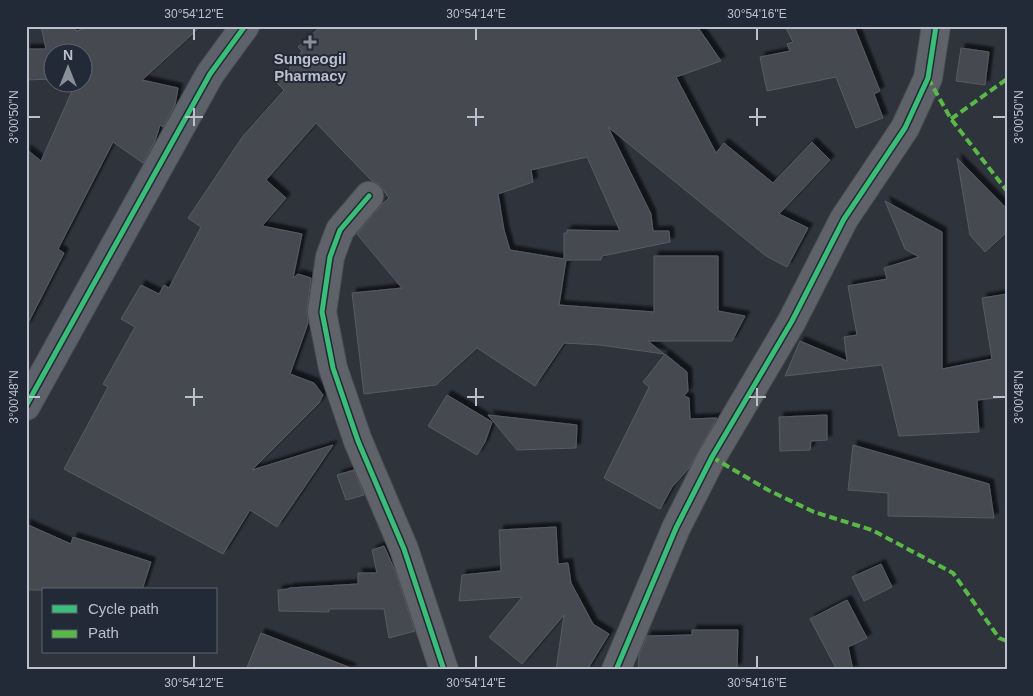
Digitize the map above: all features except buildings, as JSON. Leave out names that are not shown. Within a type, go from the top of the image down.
[{"type":"street","points":[[26,406],[210,74],[244,26]]},
{"type":"street","points":[[616,670],[676,528],[712,457],[792,321],[844,219],[905,128],[928,78],[936,26]]},
{"type":"street","points":[[369,196],[340,230],[330,257],[322,312],[333,368],[358,441],[404,549],[444,670]]},
{"type":"marked path","points":[[928,78],[951,119],[1007,191]]},
{"type":"marked path","points":[[951,119],[1007,79]]},
{"type":"marked path","points":[[712,457],[768,490],[814,512],[872,530],[953,573],[999,638],[1007,641]]},
{"type":"cycle path","points":[[26,406],[210,74],[245,26]]},
{"type":"cycle path","points":[[616,670],[676,528],[712,457],[792,321],[844,219],[905,128],[928,78],[936,26]]},
{"type":"cycle path","points":[[369,196],[340,230],[330,257],[322,312],[333,368],[358,441],[404,549],[444,670]]},
{"type":"place","name":"Sungeogil Pharmacy","points":[[310,42]]}]
